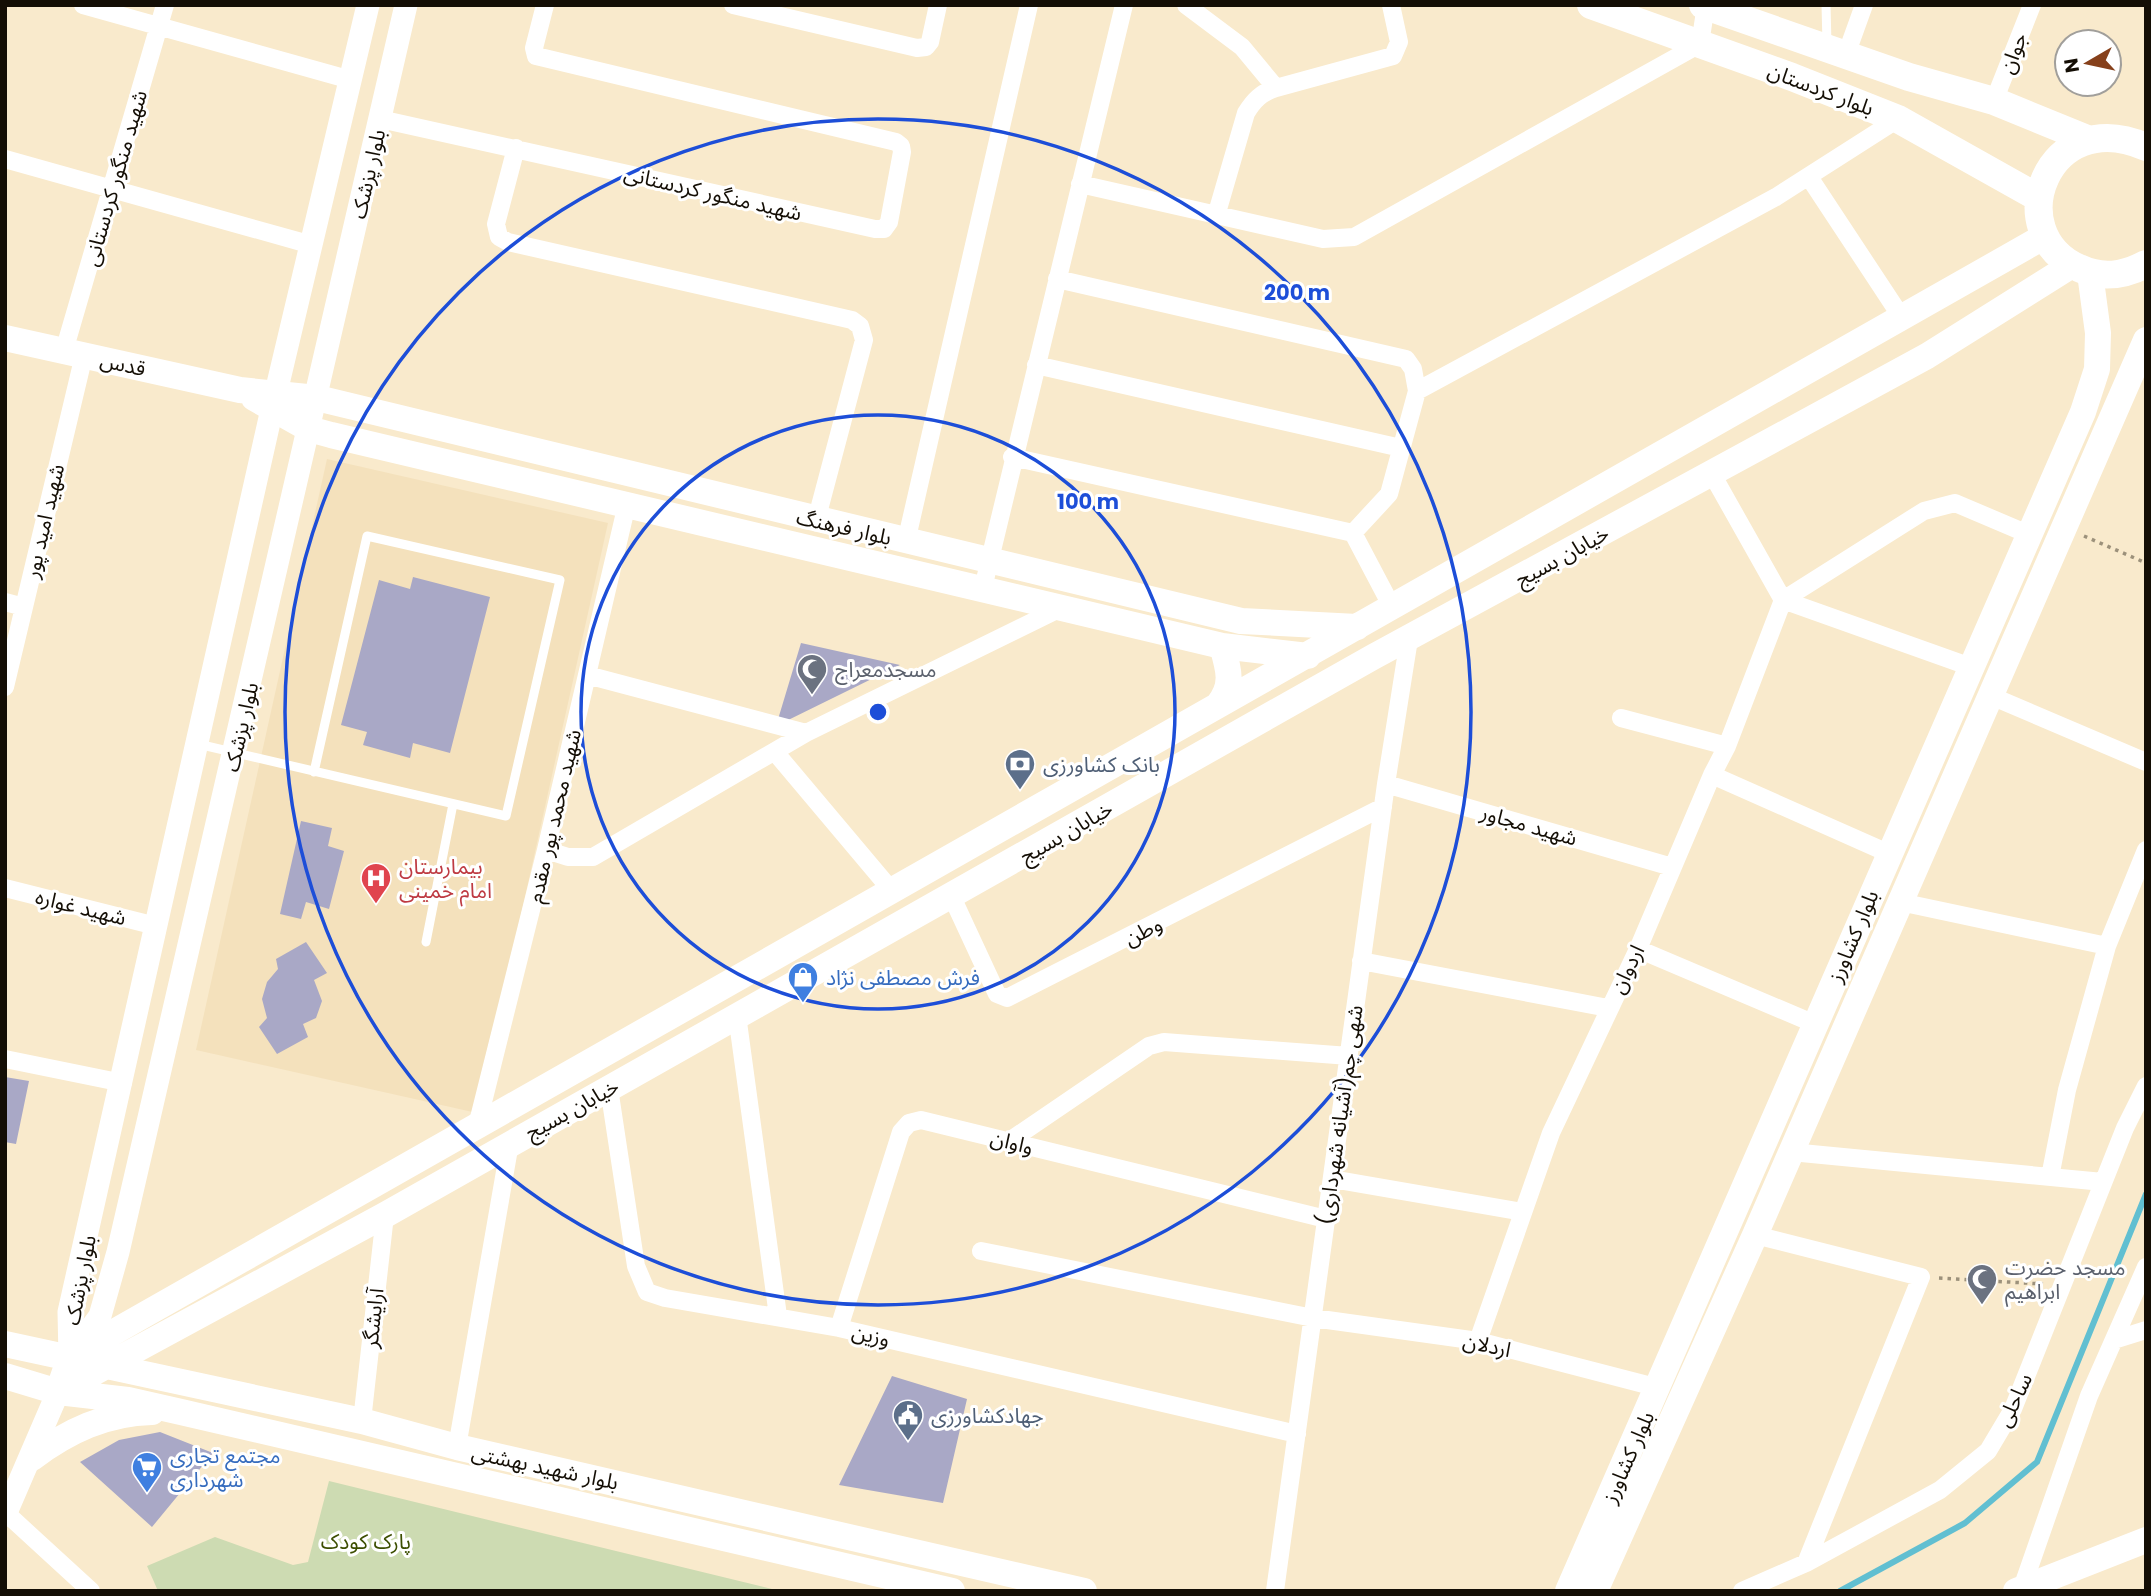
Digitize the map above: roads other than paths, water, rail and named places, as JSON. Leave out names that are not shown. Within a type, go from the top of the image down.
[{"type":"main road","name":"بلوار کردستان","points":[[1591,5],[1898,119],[2039,198]]},
{"type":"main road","name":"بلوار کردستان","points":[[1712,7],[1836,52],[1994,101],[2087,139]]},
{"type":"main road","points":[[2146,147],[2127,139],[2107,136],[2087,139],[2069,148],[2054,161],[2044,178],[2039,198],[2039,217],[2045,236],[2057,253],[2081,269],[2109,276],[2129,273],[2146,264]]},
{"type":"main road","name":"خیابان بسیج","points":[[70,1357],[2045,236]]},
{"type":"main road","name":"خیابان بسیج","points":[[58,1392],[385,1215],[1324,685],[2081,269]]},
{"type":"main road","name":"بلوار کشاورز","points":[[1568,1591],[1659,1388],[1888,853],[2083,412],[2096,369],[2098,333],[2081,269]]},
{"type":"main road","name":"قدس","points":[[5,338],[240,390],[274,402]]},
{"type":"main road","name":"بلوار کشاورز","points":[[1595,1591],[1755,1235],[2146,340]]},
{"type":"main road","name":"بلوار فرهنگ","points":[[274,402],[326,401],[816,521],[1241,621],[1357,627]]},
{"type":"main road","name":"بلوار فرهنگ","points":[[274,402],[320,432],[1228,647],[1307,655]]},
{"type":"main road","points":[[1526,531],[1546,564]]},
{"type":"main road","points":[[1218,705],[1229,692],[1228,647],[1241,621]]},
{"type":"main road","points":[[1307,655],[1324,685]]},
{"type":"main road","name":"بلوار شهید بهشتی","points":[[5,1344],[362,1420],[457,1447],[767,1517],[1039,1586],[1084,1591]]},
{"type":"main road","points":[[58,1392],[70,1357]]},
{"type":"main road","name":"بلوار شهید بهشتی","points":[[5,1376],[58,1392],[128,1400],[952,1591]]},
{"type":"main road","points":[[32,1458],[60,1437],[91,1423],[136,1412],[181,1412]]},
{"type":"main road","points":[[761,1546],[767,1517]]},
{"type":"main road","points":[[2019,1590],[2060,1583],[2146,1540]]},
{"type":"street","points":[[83,5],[351,80]]},
{"type":"street","name":"شهید منگور کردستانی","points":[[74,353],[111,189],[165,5]]},
{"type":"street","name":"بلوار پزشک","points":[[70,1357],[69,1312],[123,1083],[196,744],[274,402],[368,5]]},
{"type":"street","name":"بلوار پزشک","points":[[70,1357],[100,1316],[118,1252],[235,753],[320,432],[380,119],[406,5]]},
{"type":"street","name":"شهید منگور کردستانی","points":[[380,119],[875,229],[884,229],[889,222],[901,146],[896,142],[536,56],[534,48],[545,5]]},
{"type":"street","points":[[733,5],[916,48],[926,47],[930,43],[938,5]]},
{"type":"street","points":[[906,542],[1029,5]]},
{"type":"street","points":[[983,588],[1012,457],[1124,5]]},
{"type":"street","points":[[1186,5],[1242,47],[1276,88]]},
{"type":"street","points":[[1216,216],[1246,113],[1264,92],[1393,56],[1399,42],[1391,5]]},
{"type":"street","points":[[1836,52],[1864,5]]},
{"type":"street","name":"جوان","points":[[1994,101],[2032,5]]},
{"type":"street","points":[[1080,184],[1324,239],[1354,237],[1700,44],[1712,7]]},
{"type":"street","points":[[1417,391],[1809,177],[1898,119]]},
{"type":"street","points":[[516,148],[496,224],[499,237],[508,242],[852,320],[860,326],[864,340],[816,521]]},
{"type":"street","points":[[5,159],[312,245]]},
{"type":"street","points":[[1809,177],[1902,318]]},
{"type":"street","points":[[1057,279],[1391,353],[1406,359],[1413,369],[1417,391],[1389,494],[1353,534]]},
{"type":"street","name":"شهید امید پور","points":[[5,687],[24,607],[74,353]]},
{"type":"street","points":[[1036,365],[1401,448]]},
{"type":"street","points":[[1012,457],[1353,534],[1392,607]]},
{"type":"street","points":[[1712,474],[1783,600],[1971,667]]},
{"type":"street","points":[[1783,600],[1924,511],[1944,504],[1955,503],[2028,534]]},
{"type":"street","name":"شهید محمد پور مقدم","points":[[477,1126],[546,850],[626,504]]},
{"type":"street","name":"اردوان","points":[[1478,1340],[1551,1133],[1638,949],[1727,746],[1783,600]]},
{"type":"street","points":[[5,602],[24,607]]},
{"type":"street","points":[[546,850],[568,857],[593,857],[806,733],[1063,607]]},
{"type":"street","name":"شهی چم(آشیانه شهرداری)","points":[[1275,1591],[1386,784],[1409,639]]},
{"type":"street","points":[[587,675],[806,733]]},
{"type":"street","points":[[1991,696],[2146,762]]},
{"type":"street","points":[[1622,718],[1727,746]]},
{"type":"street","points":[[775,752],[892,891]]},
{"type":"street","points":[[1712,775],[1888,853]]},
{"type":"street","name":"شهید مجاور","points":[[1386,784],[1672,867]]},
{"type":"street","name":"وطن","points":[[952,897],[997,993],[1007,998],[1383,807]]},
{"type":"street","points":[[2050,1177],[2067,1090],[2107,946],[2146,849]]},
{"type":"street","name":"شهید غواره","points":[[5,888],[156,926]]},
{"type":"street","points":[[1900,902],[2107,946]]},
{"type":"street","points":[[1638,949],[1815,1024]]},
{"type":"street","points":[[1362,961],[1608,1008]]},
{"type":"street","points":[[737,1015],[778,1317]]},
{"type":"street","points":[[1008,1142],[1149,1046],[1164,1042],[1349,1056]]},
{"type":"street","points":[[5,1059],[123,1083]]},
{"type":"street","name":"ساحلی","points":[[1742,1591],[1806,1563],[1940,1490],[1988,1451],[2013,1409],[2103,1182],[2146,1086]]},
{"type":"street","name":"وزین","points":[[609,1088],[636,1266],[647,1292],[665,1298],[839,1328],[1297,1434]]},
{"type":"street","name":"واوان","points":[[839,1328],[901,1132],[909,1123],[921,1120],[1326,1219]]},
{"type":"street","points":[[457,1447],[510,1143]]},
{"type":"street","points":[[1791,1152],[2103,1182]]},
{"type":"street","points":[[1332,1179],[1523,1212]]},
{"type":"street","name":"آرایشگر","points":[[362,1420],[385,1215]]},
{"type":"street","points":[[1755,1235],[1921,1277],[1806,1563]]},
{"type":"street","name":"اردلان","points":[[981,1251],[1313,1318],[1478,1340],[1659,1388]]},
{"type":"street","points":[[2019,1590],[2089,1396],[2146,1267]]},
{"type":"street","points":[[2114,1340],[2146,1329]]},
{"type":"street","points":[[58,1392],[6,1514],[88,1588]]},
{"type":"lane","points":[[1826,5],[1836,52]]},
{"type":"lane","points":[[196,744],[314,772],[506,816],[560,580],[367,536],[314,772]]},
{"type":"lane","points":[[426,942],[453,804]]},
{"type":"waterway","points":[[1840,1591],[1965,1523],[2037,1462],[2146,1194]]},
{"type":"place","name":"مسجدمعراج","points":[[812,696]]},
{"type":"place","name":"بانک کشاورزی","points":[[1020,791]]},
{"type":"place","name":"بیمارستان امام خمینی","points":[[376,905]]},
{"type":"place","name":"فرش مصطفی نژاد","points":[[803,1004]]},
{"type":"place","name":"مسجد حضرت ابراهیم","points":[[1982,1306]]},
{"type":"place","name":"جهادکشاورزی","points":[[908,1442]]},
{"type":"place","name":"مجتمع تجاری شهرداری","points":[[147,1494]]},
{"type":"park label","name":"پارک کودک","points":[[366,1541]]}]
